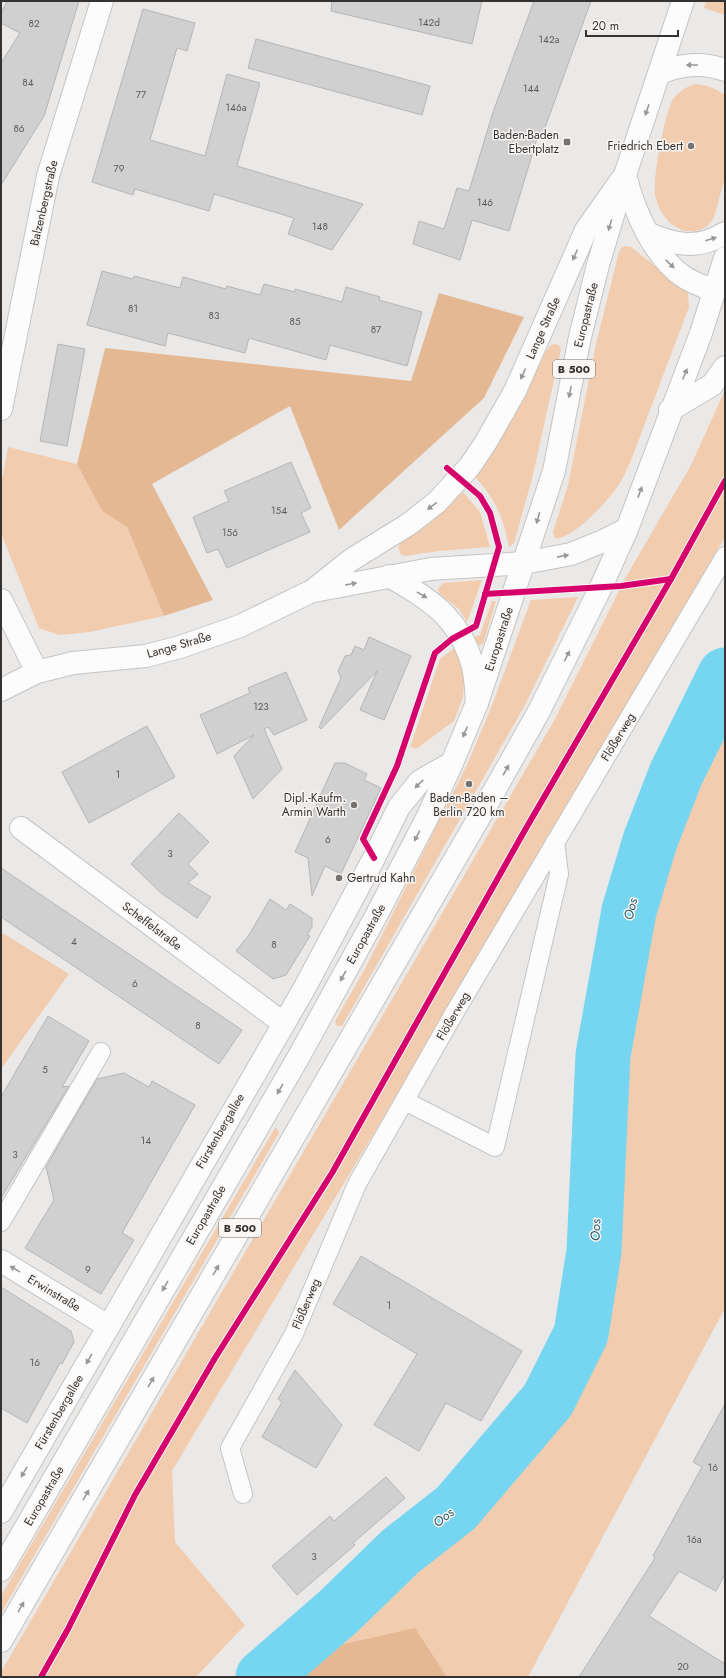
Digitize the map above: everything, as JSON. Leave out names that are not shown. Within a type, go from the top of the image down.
[{"type":"main road","name":"Balzenbergstraße","points":[[1,409],[48,176],[102,1]]},
{"type":"main road","name":"Lange Straße","points":[[1,690],[37,672],[73,663],[146,656],[180,647],[240,626],[312,591],[351,560],[409,524],[437,502],[470,466],[486,442],[515,391],[586,230],[625,175],[684,1]]},
{"type":"main road","points":[[660,73],[686,65],[708,65],[725,70]]},
{"type":"main road","points":[[625,175],[629,192],[647,233],[665,259],[683,276],[720,294]]},
{"type":"main road","name":"Europastraße","points":[[1,1570],[298,1058],[376,916],[427,818],[452,763],[477,703],[554,471],[580,337],[625,175]]},
{"type":"main road","points":[[647,233],[668,242],[682,244],[706,241],[725,233]]},
{"type":"main road","name":"B 500","points":[[1,1641],[480,816],[541,706],[601,588],[627,529],[670,410],[701,333],[720,294],[725,258]]},
{"type":"main road","points":[[670,410],[712,385],[725,367]]},
{"type":"main road","name":"Lange Straße","points":[[312,591],[389,576],[464,566],[524,564],[571,554],[601,542],[627,529]]},
{"type":"main road","points":[[389,576],[429,599],[450,618],[461,634],[473,664],[477,703]]},
{"type":"main road","points":[[1,600],[37,672]]},
{"type":"main road","name":"Fürstenbergallee","points":[[1,1512],[283,1023],[374,858],[399,807],[420,781],[452,763]]},
{"type":"main road","name":"Scheffelstraße","points":[[21,828],[283,1023]]},
{"type":"main road","name":"Erwinstraße","points":[[1,1261],[108,1326]]},
{"type":"lane","name":"Flößerweg","points":[[243,1494],[230,1448],[294,1334],[357,1184],[555,842],[725,556]]},
{"type":"lane","points":[[405,1101],[495,1147],[559,874],[555,842]]},
{"type":"lane","points":[[1,1222],[101,1052]]},
{"type":"shaded area","points":[[706,1],[725,1],[725,15],[704,8]]},
{"type":"shaded area","points":[[695,84],[711,87],[725,95],[725,174],[712,221],[701,230],[689,231],[677,228],[669,222],[663,214],[656,199],[655,180],[665,121],[672,101],[682,90]]},
{"type":"shaded area","points":[[622,247],[631,247],[684,289],[688,294],[689,307],[630,463],[621,481],[600,508],[581,526],[571,533],[555,538],[553,532],[568,485],[596,344],[619,252]]},
{"type":"shaded area","points":[[439,293],[524,317],[484,398],[339,530],[290,406],[152,484],[213,600],[164,616],[127,527],[102,511],[77,464],[105,348],[411,381]]},
{"type":"shaded area","points":[[554,344],[559,345],[561,349],[532,479],[514,543],[509,547],[498,509],[488,493],[475,477],[513,419],[544,354],[550,346]]},
{"type":"shaded area","points":[[725,390],[725,537],[374,1133],[172,1471],[175,1542],[245,1625],[196,1677],[1,1677],[1,1672],[555,719],[626,577],[691,465]]},
{"type":"shaded area","points":[[8,447],[77,464],[102,511],[127,527],[164,616],[90,632],[59,635],[39,628],[1,533],[1,485]]},
{"type":"shaded area","points":[[463,492],[480,512],[490,547],[439,551],[405,556],[401,555],[398,547],[401,543],[428,524]]},
{"type":"shaded area","points":[[482,580],[467,622],[459,609],[439,593],[438,589],[443,583]]},
{"type":"shaded area","points":[[578,597],[525,705],[342,1026],[337,1026],[335,1021],[366,967],[466,767],[491,708],[531,600]]},
{"type":"shaded area","points":[[492,601],[496,601],[483,644],[479,645],[474,637],[480,635]]},
{"type":"shaded area","points":[[456,647],[463,669],[464,684],[463,697],[454,721],[416,749],[410,747],[440,659]]},
{"type":"shaded area","points":[[725,708],[725,1308],[528,1677],[447,1677],[415,1629],[313,1651],[428,1550],[528,1448],[599,1326],[623,1185],[627,1039],[663,847],[721,714]]},
{"type":"shaded area","points":[[1,932],[69,974],[1,1069]]},
{"type":"shaded area","points":[[275,1128],[277,1128],[279,1133],[1,1613],[1,1596]]},
{"type":"shaded area","points":[[415,1628],[447,1677],[283,1677],[313,1651]]},
{"type":"building","points":[[7,1],[79,1],[44,116],[1,185],[1,63],[20,33],[1,23],[1,14]]},
{"type":"building","points":[[332,1],[482,1],[472,44],[331,11]]},
{"type":"building","points":[[534,1],[591,1],[543,133],[539,132],[509,231],[472,220],[460,260],[413,244],[419,221],[444,229],[457,188],[469,191],[493,112]]},
{"type":"building","points":[[143,9],[195,23],[187,51],[177,48],[150,140],[205,156],[227,74],[260,83],[237,166],[363,204],[332,250],[288,234],[294,218],[214,194],[209,211],[135,189],[133,195],[92,182]]},
{"type":"building","points":[[256,39],[430,86],[422,115],[248,68]]},
{"type":"building","points":[[102,271],[133,279],[134,276],[180,288],[183,277],[226,289],[227,286],[260,295],[264,284],[295,292],[295,289],[342,302],[346,287],[380,297],[379,300],[422,312],[407,366],[330,345],[326,360],[249,338],[245,353],[168,333],[165,346],[87,325]]},
{"type":"building","points":[[58,344],[85,349],[67,446],[40,441]]},
{"type":"building","points":[[291,462],[311,508],[301,513],[310,532],[227,568],[218,549],[207,553],[193,517],[229,501],[224,491]]},
{"type":"building","points":[[369,637],[411,656],[384,720],[360,710],[377,671],[321,729],[319,727],[341,678],[338,671],[345,656],[351,655],[355,646],[364,650]]},
{"type":"building","points":[[286,672],[307,720],[274,735],[268,727],[264,729],[282,769],[253,799],[234,756],[254,735],[217,754],[200,715],[250,693],[248,688]]},
{"type":"building","points":[[147,726],[175,777],[89,823],[62,772]]},
{"type":"building","points":[[335,763],[345,763],[367,774],[364,780],[381,788],[341,874],[325,866],[312,896],[308,858],[295,852]]},
{"type":"building","points":[[179,813],[209,842],[188,864],[198,874],[188,883],[211,897],[197,918],[161,893],[131,864]]},
{"type":"building","points":[[1,868],[242,1030],[219,1064],[1,917]]},
{"type":"building","points":[[270,899],[286,910],[290,904],[312,918],[312,927],[307,935],[310,936],[286,975],[273,979],[236,951],[249,935]]},
{"type":"building","points":[[48,1016],[89,1041],[62,1087],[69,1086],[1,1198],[1,1097]]},
{"type":"building","points":[[124,1073],[149,1087],[152,1081],[195,1105],[122,1233],[134,1240],[101,1294],[25,1248],[54,1200],[46,1167],[97,1079]]},
{"type":"building","points":[[361,1256],[522,1351],[481,1421],[446,1403],[419,1451],[374,1425],[417,1354],[333,1304]]},
{"type":"building","points":[[1,1287],[71,1331],[74,1342],[62,1364],[60,1363],[27,1423],[1,1408]]},
{"type":"building","points":[[295,1370],[342,1425],[316,1468],[262,1437],[282,1402],[278,1399]]},
{"type":"building","points":[[725,1404],[725,1574],[716,1591],[679,1571],[649,1616],[725,1664],[725,1677],[579,1677],[655,1558],[653,1556],[702,1467],[693,1462]]},
{"type":"building","points":[[386,1477],[405,1498],[353,1543],[355,1545],[297,1595],[272,1566],[330,1516],[334,1521]]},
{"type":"waterway","name":"Oos","points":[[263,1677],[338,1612],[401,1551],[456,1508],[548,1400],[581,1334],[594,1251],[603,1055],[629,911],[650,841],[676,774],[725,675]]},
{"type":"cycle path","points":[[374,858],[363,839],[397,766],[435,653],[452,639],[476,626],[499,547],[490,513],[480,496],[447,468]]},
{"type":"cycle path","points":[[41,1677],[68,1629],[135,1495],[215,1358],[332,1173],[525,830],[671,579],[725,481]]},
{"type":"cycle path","points":[[485,594],[621,586],[671,579]]},
{"type":"place","name":"Baden-Baden Ebertplatz","points":[[567,142]]},
{"type":"place","name":"Friedrich Ebert","points":[[691,146]]},
{"type":"place","name":"Baden-Baden – Berlin 720 km","points":[[469,784]]},
{"type":"place","name":"Dipl.-Kaufm. Armin Warth","points":[[354,805]]},
{"type":"place","name":"Gertrud Kahn","points":[[339,878]]}]
